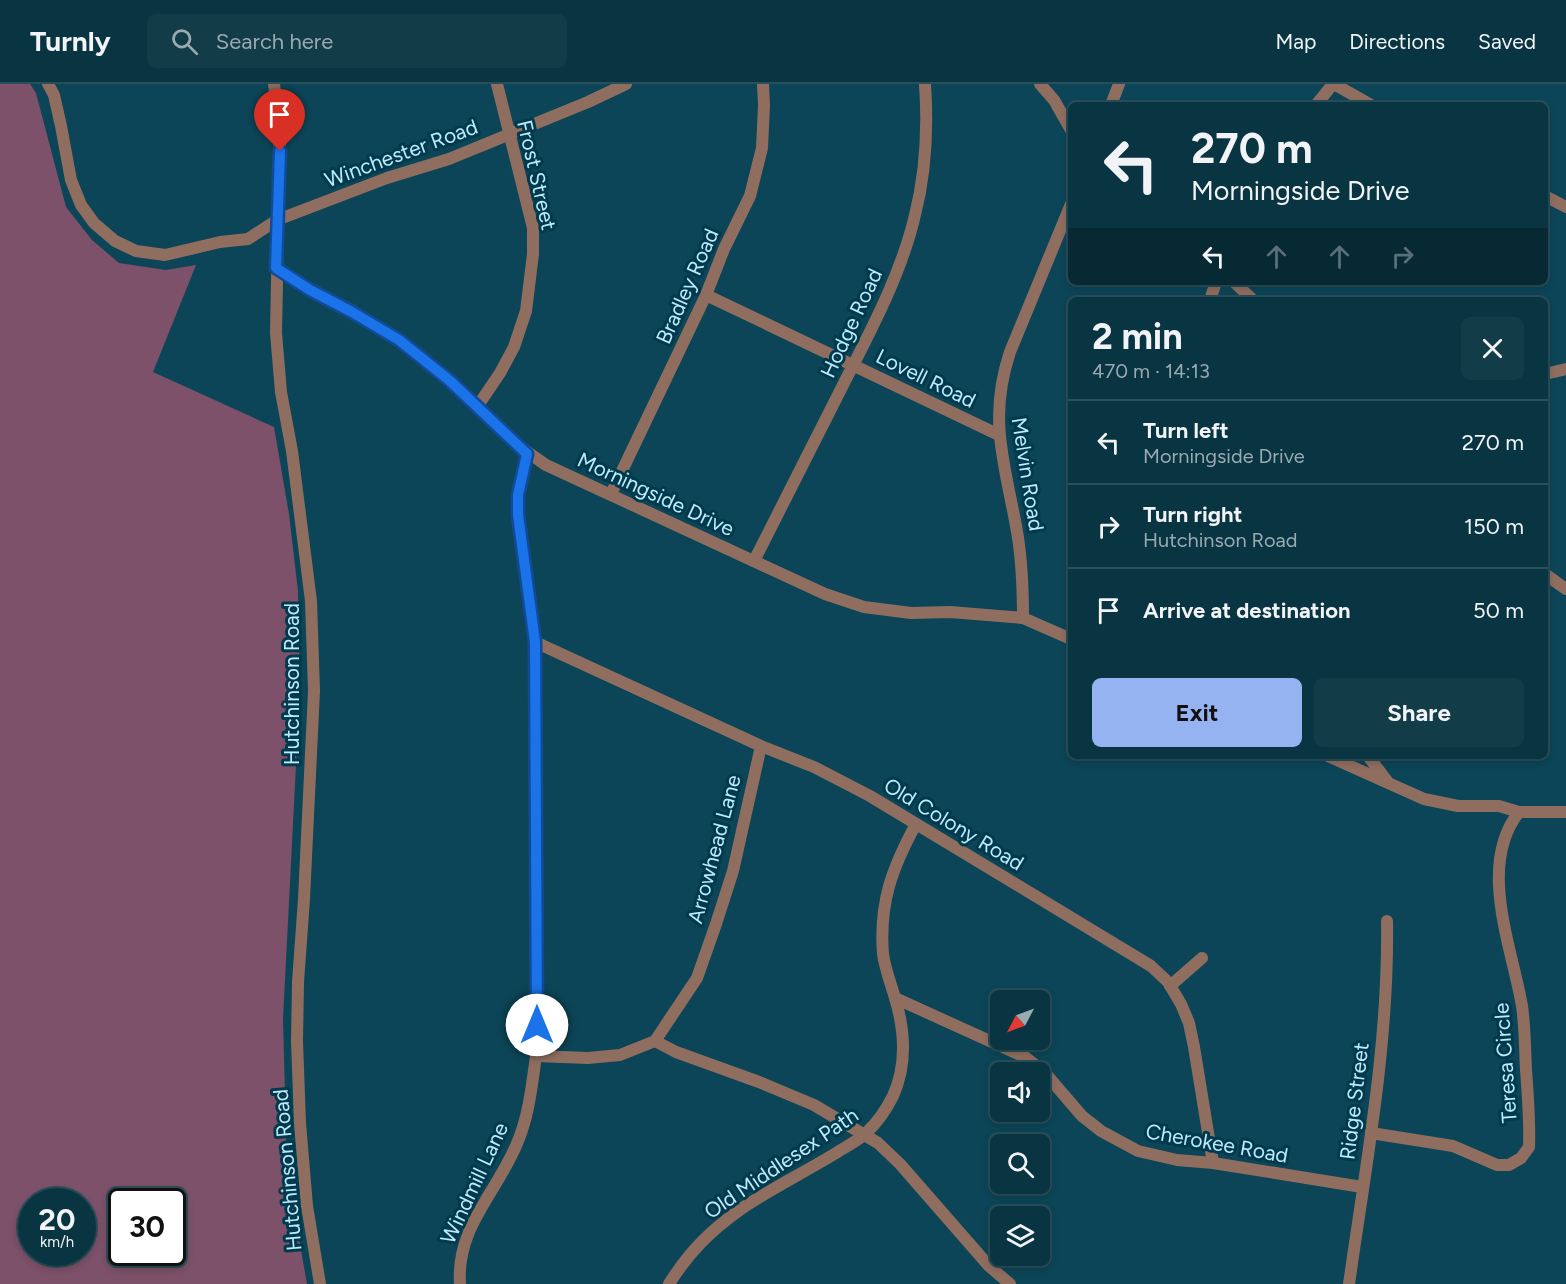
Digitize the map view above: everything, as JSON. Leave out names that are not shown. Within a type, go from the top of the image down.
[{"type":"street","name":"Winchester Road","points":[[48,84],[54,95],[71,180],[81,205],[94,223],[115,241],[136,251],[165,255],[220,242],[248,239],[277,220],[387,178],[449,159],[626,84]]},
{"type":"street","name":"Hutchinson Road","points":[[274,84],[280,128],[276,333],[281,392],[311,601],[313,714],[298,982],[297,1041],[300,1123],[307,1206],[320,1284]]},
{"type":"street","name":"Frost Street","points":[[477,407],[514,347],[526,311],[533,254],[533,228],[497,84]]},
{"type":"street","name":"Bradley Road","points":[[611,494],[706,296],[724,249],[750,196],[762,148],[763,84]]},
{"type":"street","name":"Hodge Road","points":[[754,561],[854,365],[898,267],[915,215],[921,185],[928,128],[925,84]]},
{"type":"street","points":[[1040,84],[1054,100],[1068,125]]},
{"type":"street","points":[[1112,102],[1119,84]]},
{"type":"street","points":[[1318,102],[1333,84],[1366,102]]},
{"type":"street","points":[[1548,198],[1566,207]]},
{"type":"street","name":"Melvin Road","points":[[1023,618],[1020,551],[1002,463],[999,404],[1002,377],[1068,212]]},
{"type":"street","name":"Morningside Drive","points":[[276,268],[310,290],[399,340],[449,380],[527,454],[546,465],[825,594],[864,607],[911,613],[950,612],[1023,618],[1068,638]]},
{"type":"street","points":[[1237,285],[1250,297]]},
{"type":"street","name":"Lovell Road","points":[[706,296],[999,435]]},
{"type":"street","points":[[1548,373],[1566,369]]},
{"type":"street","name":"Windmill Lane","points":[[460,1284],[459,1265],[470,1227],[510,1160],[519,1140],[531,1090],[536,1056],[535,642],[518,515],[518,495],[527,454]]},
{"type":"street","points":[[1548,576],[1566,590]]},
{"type":"street","name":"Old Colony Road","points":[[535,642],[761,746],[814,767],[870,796],[1151,966],[1170,986],[1182,1004],[1189,1023],[1213,1163]]},
{"type":"street","name":"Arrowhead Lane","points":[[655,1041],[697,978],[733,872],[761,746]]},
{"type":"street","points":[[1335,759],[1424,799],[1441,804],[1499,806],[1519,812],[1566,812]]},
{"type":"street","points":[[1370,759],[1390,784]]},
{"type":"street","name":"Teresa Circle","points":[[1371,1133],[1453,1146],[1497,1165],[1509,1165],[1521,1158],[1529,1148],[1525,1029],[1502,913],[1499,882],[1500,852],[1504,836],[1519,812]]},
{"type":"street","name":"Old Middlesex Path","points":[[669,1284],[686,1258],[709,1234],[734,1215],[865,1135],[881,1117],[893,1096],[900,1076],[903,1035],[884,956],[884,907],[890,878],[916,824]]},
{"type":"street","name":"Ridge Street","points":[[1348,1284],[1371,1133],[1388,971],[1387,921]]},
{"type":"street","points":[[1170,986],[1202,958]]},
{"type":"street","name":"Cherokee Road","points":[[895,998],[1025,1057],[1045,1073],[1083,1116],[1101,1131],[1119,1143],[1138,1151],[1362,1187]]},
{"type":"street","points":[[536,1056],[588,1058],[620,1055],[655,1041],[676,1052],[814,1105],[878,1143],[900,1164],[975,1251],[1010,1284]]},
{"type":"shaded area","points":[[0,84],[30,84],[36,93],[66,207],[92,240],[119,263],[166,270],[196,265],[153,372],[274,427],[289,514],[298,591],[300,687],[283,1019],[287,1171],[307,1284],[0,1284]]},
{"type":"route","points":[[280,151],[276,268],[310,290],[399,340],[449,380],[527,454],[518,495],[518,515],[535,642],[537,1025]]}]
